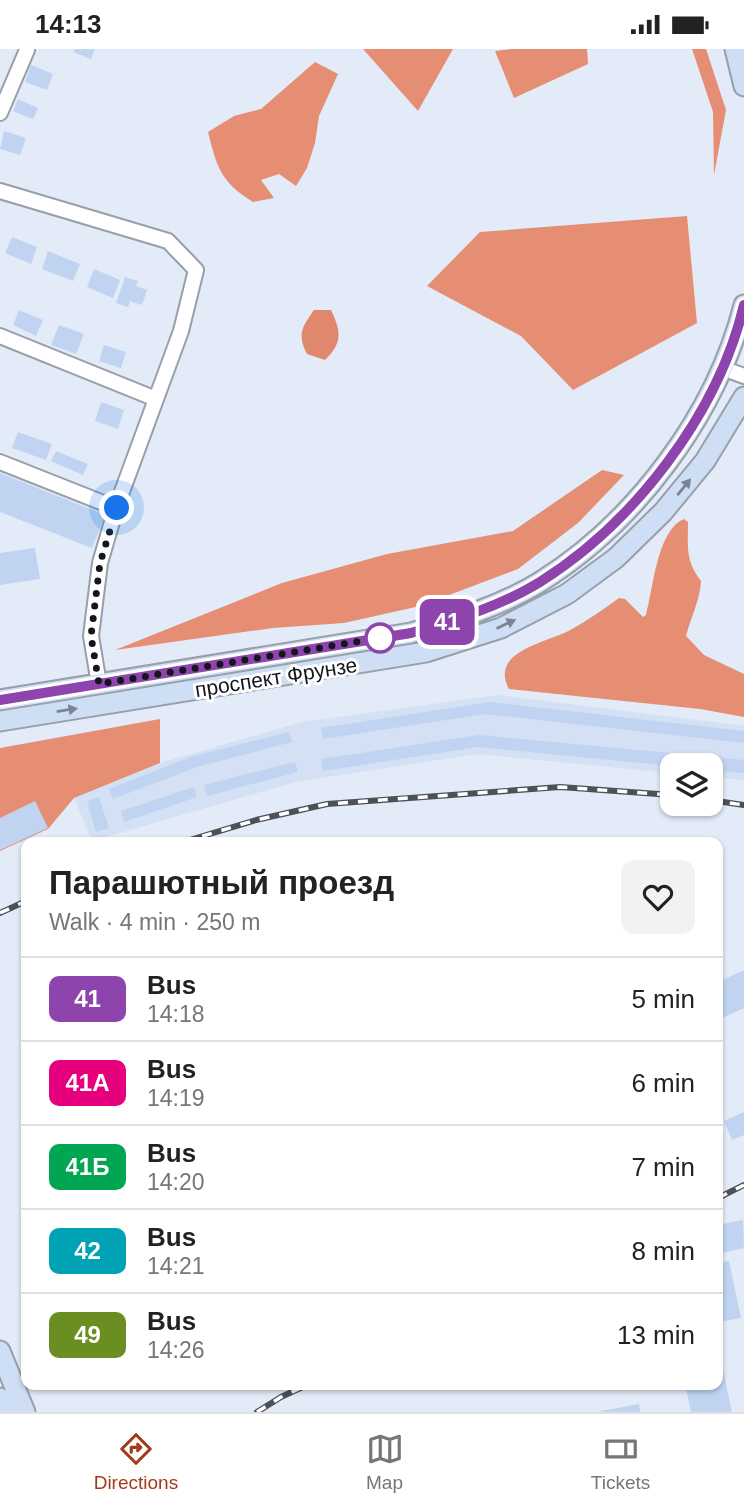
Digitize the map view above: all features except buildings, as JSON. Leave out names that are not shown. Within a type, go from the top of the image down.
[{"type":"main road","points":[[734,49],[744,86]]},
{"type":"main road","name":"проспект Фрунзе","points":[[0,700],[411,633],[466,617],[538,583],[596,542],[650,486],[696,418],[722,368],[744,305]]},
{"type":"main road","name":"проспект Фрунзе","points":[[0,721],[426,652],[501,628],[567,594],[616,558],[663,513],[705,461],[744,397]]},
{"type":"main road","points":[[0,1351],[24,1412]]},
{"type":"main road","points":[[0,1398],[5,1412]]},
{"type":"street","points":[[1,105],[27,50]]},
{"type":"street","points":[[0,191],[168,241],[196,270],[181,331],[100,563],[91,636],[99,684]]},
{"type":"street","points":[[0,335],[156,399]]},
{"type":"street","points":[[722,368],[744,376]]},
{"type":"street","points":[[0,462],[117,508]]},
{"type":"shaded area","points":[[363,49],[453,49],[418,111]]},
{"type":"shaded area","points":[[587,49],[588,64],[514,98],[495,51]]},
{"type":"shaded area","points":[[692,49],[706,49],[726,110],[714,175],[713,112]]},
{"type":"shaded area","points":[[315,62],[338,74],[319,116],[315,143],[307,168],[296,186],[279,174],[261,180],[274,198],[253,202],[227,181],[214,155],[208,132],[234,116],[261,109]]},
{"type":"shaded area","points":[[687,216],[697,323],[573,390],[521,336],[427,286],[480,232]]},
{"type":"shaded area","points":[[314,310],[331,310],[337,324],[335,348],[325,360],[307,354],[302,341],[304,326]]},
{"type":"shaded area","points":[[602,470],[624,475],[578,523],[518,569],[420,606],[344,623],[273,628],[115,650],[282,583],[387,554],[513,531]]},
{"type":"shaded area","points":[[684,519],[688,522],[690,560],[701,581],[686,636],[704,655],[744,674],[744,717],[700,709],[509,689],[505,676],[507,665],[514,656],[572,629],[619,598],[625,599],[643,617],[646,615],[662,548],[675,525]]},
{"type":"shaded area","points":[[498,695],[744,726],[744,780],[723,778],[723,753],[660,753],[660,772],[477,754],[295,782],[106,837],[90,837],[74,798],[160,763],[302,722]]},
{"type":"shaded area","points":[[160,719],[160,763],[74,798],[48,829],[31,837],[21,837],[21,841],[0,851],[0,748]]},
{"type":"railway","points":[[200,837],[256,820],[327,804],[560,787],[660,794]]},
{"type":"railway","points":[[723,802],[744,805]]},
{"type":"railway","points":[[0,913],[21,903]]},
{"type":"railway","points":[[723,1196],[744,1185]]},
{"type":"railway","points":[[257,1412],[296,1390]]},
{"type":"bus line","name":"41","points":[[0,700],[411,633],[466,617],[538,583],[596,542],[650,486],[705,402],[722,368],[744,305]]},
{"type":"route","points":[[117,508],[100,563],[91,636],[99,684],[386,637],[380,638]]}]
